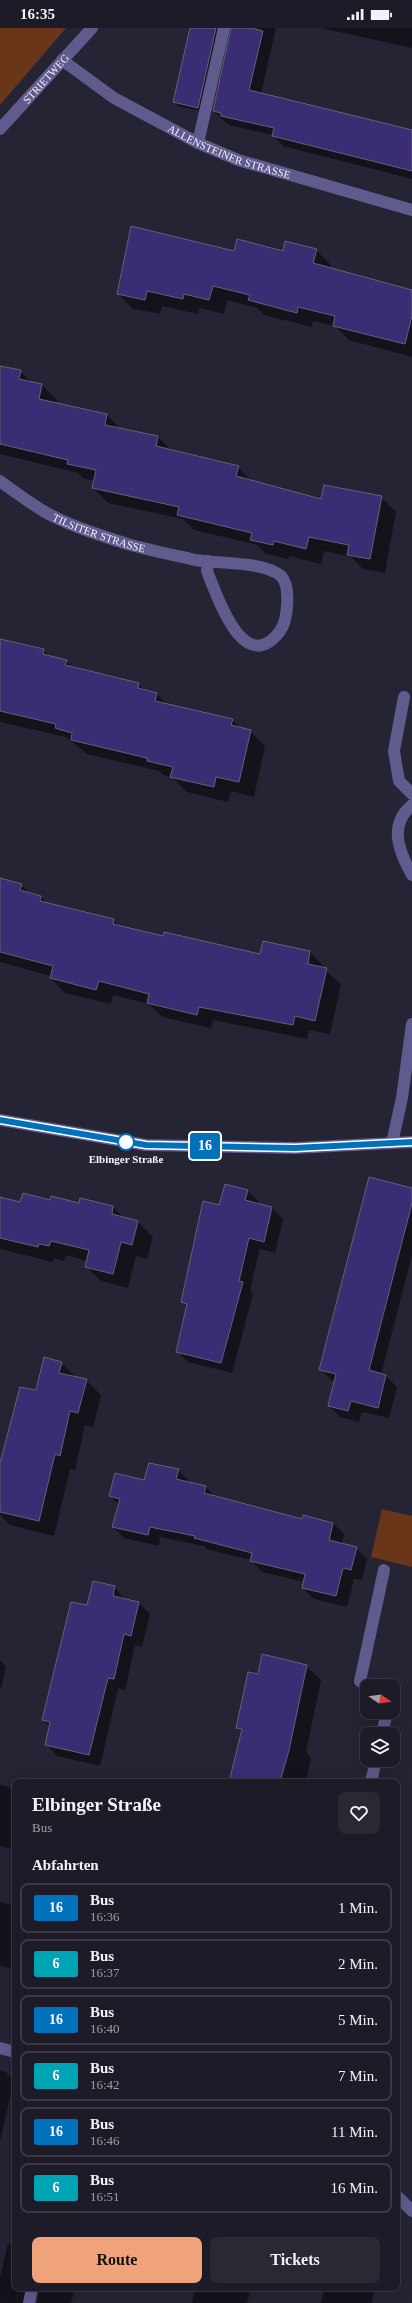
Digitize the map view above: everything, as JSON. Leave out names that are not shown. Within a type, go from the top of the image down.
[{"type":"street","name":"STRIETWEG","points":[[0,130],[92,28]]},
{"type":"street","points":[[198,143],[224,28]]},
{"type":"street","name":"ALLENSTEINER STRASSE","points":[[62,60],[114,98],[198,143],[238,160],[412,210]]},
{"type":"street","name":"TILSITER STRASSE","points":[[0,481],[46,512],[77,526],[128,544],[208,561],[269,569],[282,577],[287,592],[286,613],[282,628],[274,639],[260,645],[246,642],[235,632],[207,572],[208,561]]},
{"type":"street","points":[[404,697],[394,751],[399,781],[412,794]]},
{"type":"street","points":[[412,805],[403,812],[398,842],[404,864],[412,875]]},
{"type":"street","points":[[392,1143],[402,1098],[412,1024]]},
{"type":"street","points":[[0,1120],[146,1145],[295,1148],[412,1142]]},
{"type":"street","points":[[365,1679],[384,1570]]},
{"type":"street","points":[[372,1779],[374,1767]]},
{"type":"street","points":[[0,2048],[12,2051]]},
{"type":"street","points":[[400,2199],[412,2211]]},
{"type":"street","points":[[29,2303],[31,2291]]},
{"type":"shaded area","points":[[0,28],[66,28],[0,105]]},
{"type":"shaded area","points":[[382,1509],[412,1516],[412,1567],[371,1557]]},
{"type":"building","points":[[190,28],[216,28],[198,108],[173,102]]},
{"type":"building","points":[[231,28],[251,28],[263,31],[249,90],[412,130],[412,171],[272,136],[274,128],[221,116],[221,113],[213,111]]},
{"type":"building","points":[[131,226],[234,251],[237,239],[283,251],[285,241],[317,249],[313,263],[412,290],[412,316],[405,344],[333,326],[335,316],[298,307],[297,313],[248,300],[250,295],[213,286],[209,300],[184,294],[183,299],[147,291],[145,300],[117,294]]},
{"type":"building","points":[[0,366],[21,370],[19,379],[42,384],[39,399],[107,414],[105,425],[158,436],[156,446],[239,466],[236,476],[321,499],[324,485],[382,496],[370,559],[347,555],[349,545],[309,537],[306,549],[274,541],[273,545],[250,540],[252,533],[177,515],[179,507],[92,488],[96,470],[67,464],[68,460],[0,444]]},
{"type":"building","points":[[0,639],[44,649],[43,654],[67,660],[65,665],[139,683],[138,688],[157,693],[155,701],[233,719],[231,725],[251,730],[239,782],[216,777],[214,787],[170,777],[173,767],[147,761],[147,758],[71,740],[72,733],[55,728],[56,724],[0,711]]},
{"type":"building","points":[[0,878],[22,884],[20,890],[41,896],[40,901],[114,919],[113,924],[163,936],[164,932],[260,954],[263,941],[310,951],[308,964],[327,968],[315,1021],[295,1016],[293,1025],[199,1007],[197,1015],[147,1003],[149,994],[99,981],[96,990],[50,978],[53,966],[0,952]]},
{"type":"building","points":[[369,1177],[412,1188],[412,1203],[369,1370],[386,1375],[378,1408],[351,1401],[348,1411],[328,1406],[336,1374],[319,1370]]},
{"type":"building","points":[[225,1184],[248,1190],[245,1200],[272,1207],[264,1242],[249,1238],[239,1281],[243,1282],[221,1363],[176,1352],[187,1304],[181,1302],[203,1201],[219,1205]]},
{"type":"building","points":[[23,1193],[50,1200],[51,1196],[79,1203],[80,1198],[113,1206],[112,1214],[138,1221],[132,1245],[121,1242],[113,1274],[85,1267],[89,1250],[51,1241],[49,1246],[39,1244],[38,1247],[0,1238],[0,1197],[20,1202]]},
{"type":"building","points":[[44,1357],[62,1362],[59,1373],[87,1379],[78,1413],[70,1411],[60,1456],[55,1454],[39,1521],[0,1512],[0,1463],[20,1387],[36,1390]]},
{"type":"building","points":[[149,1463],[179,1469],[176,1479],[206,1486],[204,1493],[302,1519],[303,1515],[333,1523],[329,1540],[357,1547],[351,1570],[343,1568],[336,1596],[302,1588],[305,1574],[250,1561],[252,1553],[194,1538],[195,1536],[150,1527],[148,1535],[112,1527],[120,1499],[109,1496],[115,1473],[144,1480]]},
{"type":"building","points":[[93,1581],[115,1586],[113,1596],[139,1602],[131,1636],[124,1634],[114,1679],[108,1678],[89,1755],[45,1745],[50,1722],[42,1720],[71,1602],[87,1605]]},
{"type":"building","points":[[262,1654],[307,1665],[289,1750],[281,1779],[230,1779],[242,1729],[236,1728],[248,1672],[258,1674]]},
{"type":"bus line","name":"16","points":[[0,1120],[146,1145],[295,1148],[412,1142]]},
{"type":"place","name":"Elbinger Straße","points":[[126,1142]]}]
